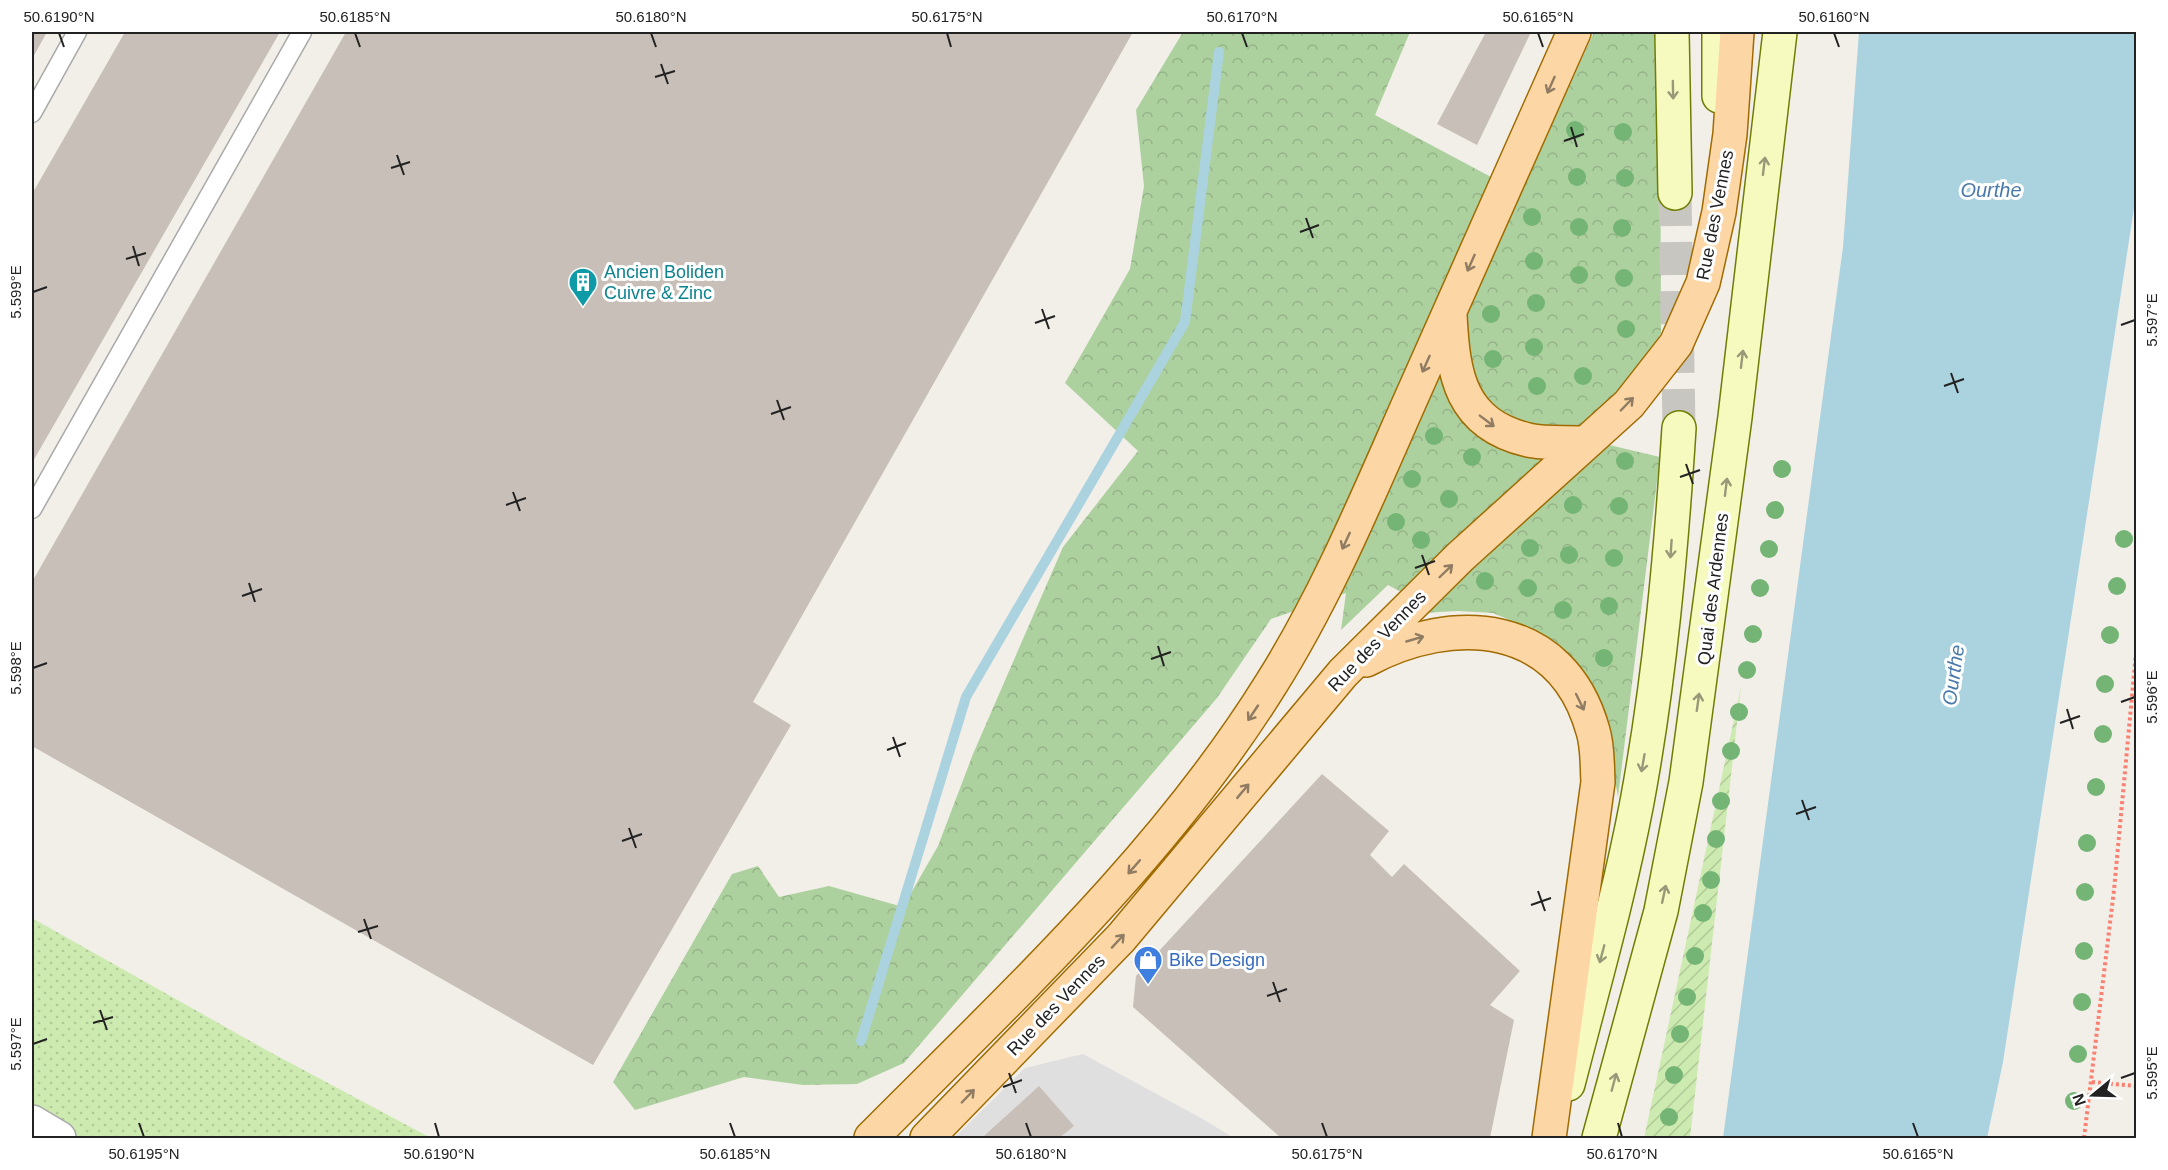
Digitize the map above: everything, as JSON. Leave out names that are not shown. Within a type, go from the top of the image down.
[{"type":"main road","name":"Rue des Vennes","points":[[871,1138],[1073,934],[1136,864],[1222,758],[1273,682],[1377,476],[1574,32]]},
{"type":"main road","points":[[1672,32],[1675,193]]},
{"type":"main road","points":[[1719,32],[1720,203]]},
{"type":"main road","name":"Rue des Vennes","points":[[927,1138],[1121,938],[1343,672],[1460,557],[1583,443],[1629,404],[1676,344],[1703,283],[1720,203],[1730,134],[1737,32]]},
{"type":"main road","name":"Quai des Ardennes","points":[[1599,1138],[1660,911],[1686,782],[1736,417],[1780,32]]},
{"type":"main road","points":[[1450,310],[1452,354],[1460,386],[1472,409],[1491,425],[1530,441],[1583,443]]},
{"type":"main road","points":[[1553,1138],[1618,893],[1639,790],[1654,702],[1671,559],[1679,428]]},
{"type":"main road","points":[[1343,672],[1414,638],[1450,632],[1482,632],[1516,640],[1545,655],[1562,670],[1579,698],[1593,732],[1598,782],[1549,1138]]},
{"type":"street","points":[[32,1122],[59,1138]]},
{"type":"lane","points":[[32,113],[77,32]]},
{"type":"lane","points":[[32,510],[302,32]]},
{"type":"path","points":[[2084,1138],[2092,1082],[2136,654]]},
{"type":"path","points":[[2092,1082],[2136,1086]]},
{"type":"shaded area","points":[[1083,1054],[1234,1138],[954,1138],[1025,1068]]},
{"type":"green space","points":[[1183,32],[1410,32],[1375,115],[1521,193],[1594,32],[1646,32],[1660,37],[1661,333],[1633,385],[1580,438],[1660,457],[1618,797],[1605,723],[1574,662],[1546,636],[1493,613],[1458,611],[1421,613],[1427,606],[1388,585],[1341,630],[1346,593],[1271,619],[1217,698],[904,1063],[857,1084],[803,1085],[744,1077],[635,1110],[613,1082],[732,874],[758,866],[779,897],[829,886],[903,907],[938,846],[973,754],[1063,547],[1138,451],[1065,383],[1130,269],[1144,186],[1136,110]]},
{"type":"green space","points":[[1741,687],[1690,1138],[1644,1138]]},
{"type":"green space","points":[[32,918],[268,1051],[431,1138],[65,1138],[32,1119]]},
{"type":"water","name":"Ourthe","points":[[1859,32],[2136,32],[2136,195],[2003,1062],[1987,1138],[1723,1138],[1843,247]]},
{"type":"building","points":[[32,32],[47,32],[32,59]]},
{"type":"building","points":[[125,32],[280,32],[32,463],[32,194]]},
{"type":"building","name":"Ancien Boliden Cuivre & Zinc","points":[[346,32],[1133,32],[753,702],[791,725],[593,1065],[32,746],[32,582]]},
{"type":"building","points":[[1486,32],[1531,32],[1477,145],[1437,124]]},
{"type":"building","points":[[1322,774],[1389,831],[1370,855],[1392,877],[1404,864],[1520,971],[1490,1005],[1514,1020],[1490,1138],[1281,1138],[1133,1007],[1136,976]]},
{"type":"building","points":[[1039,1086],[1074,1126],[1059,1138],[986,1138],[984,1136]]},
{"type":"waterway","points":[[861,1041],[966,697],[1185,322],[1219,52]]},
{"type":"tunnel","points":[[1675,193],[1679,428]]},
{"type":"place","name":"Ancien Boliden Cuivre & Zinc","points":[[583,308]]},
{"type":"place","name":"Bike Design","points":[[1148,986]]}]
